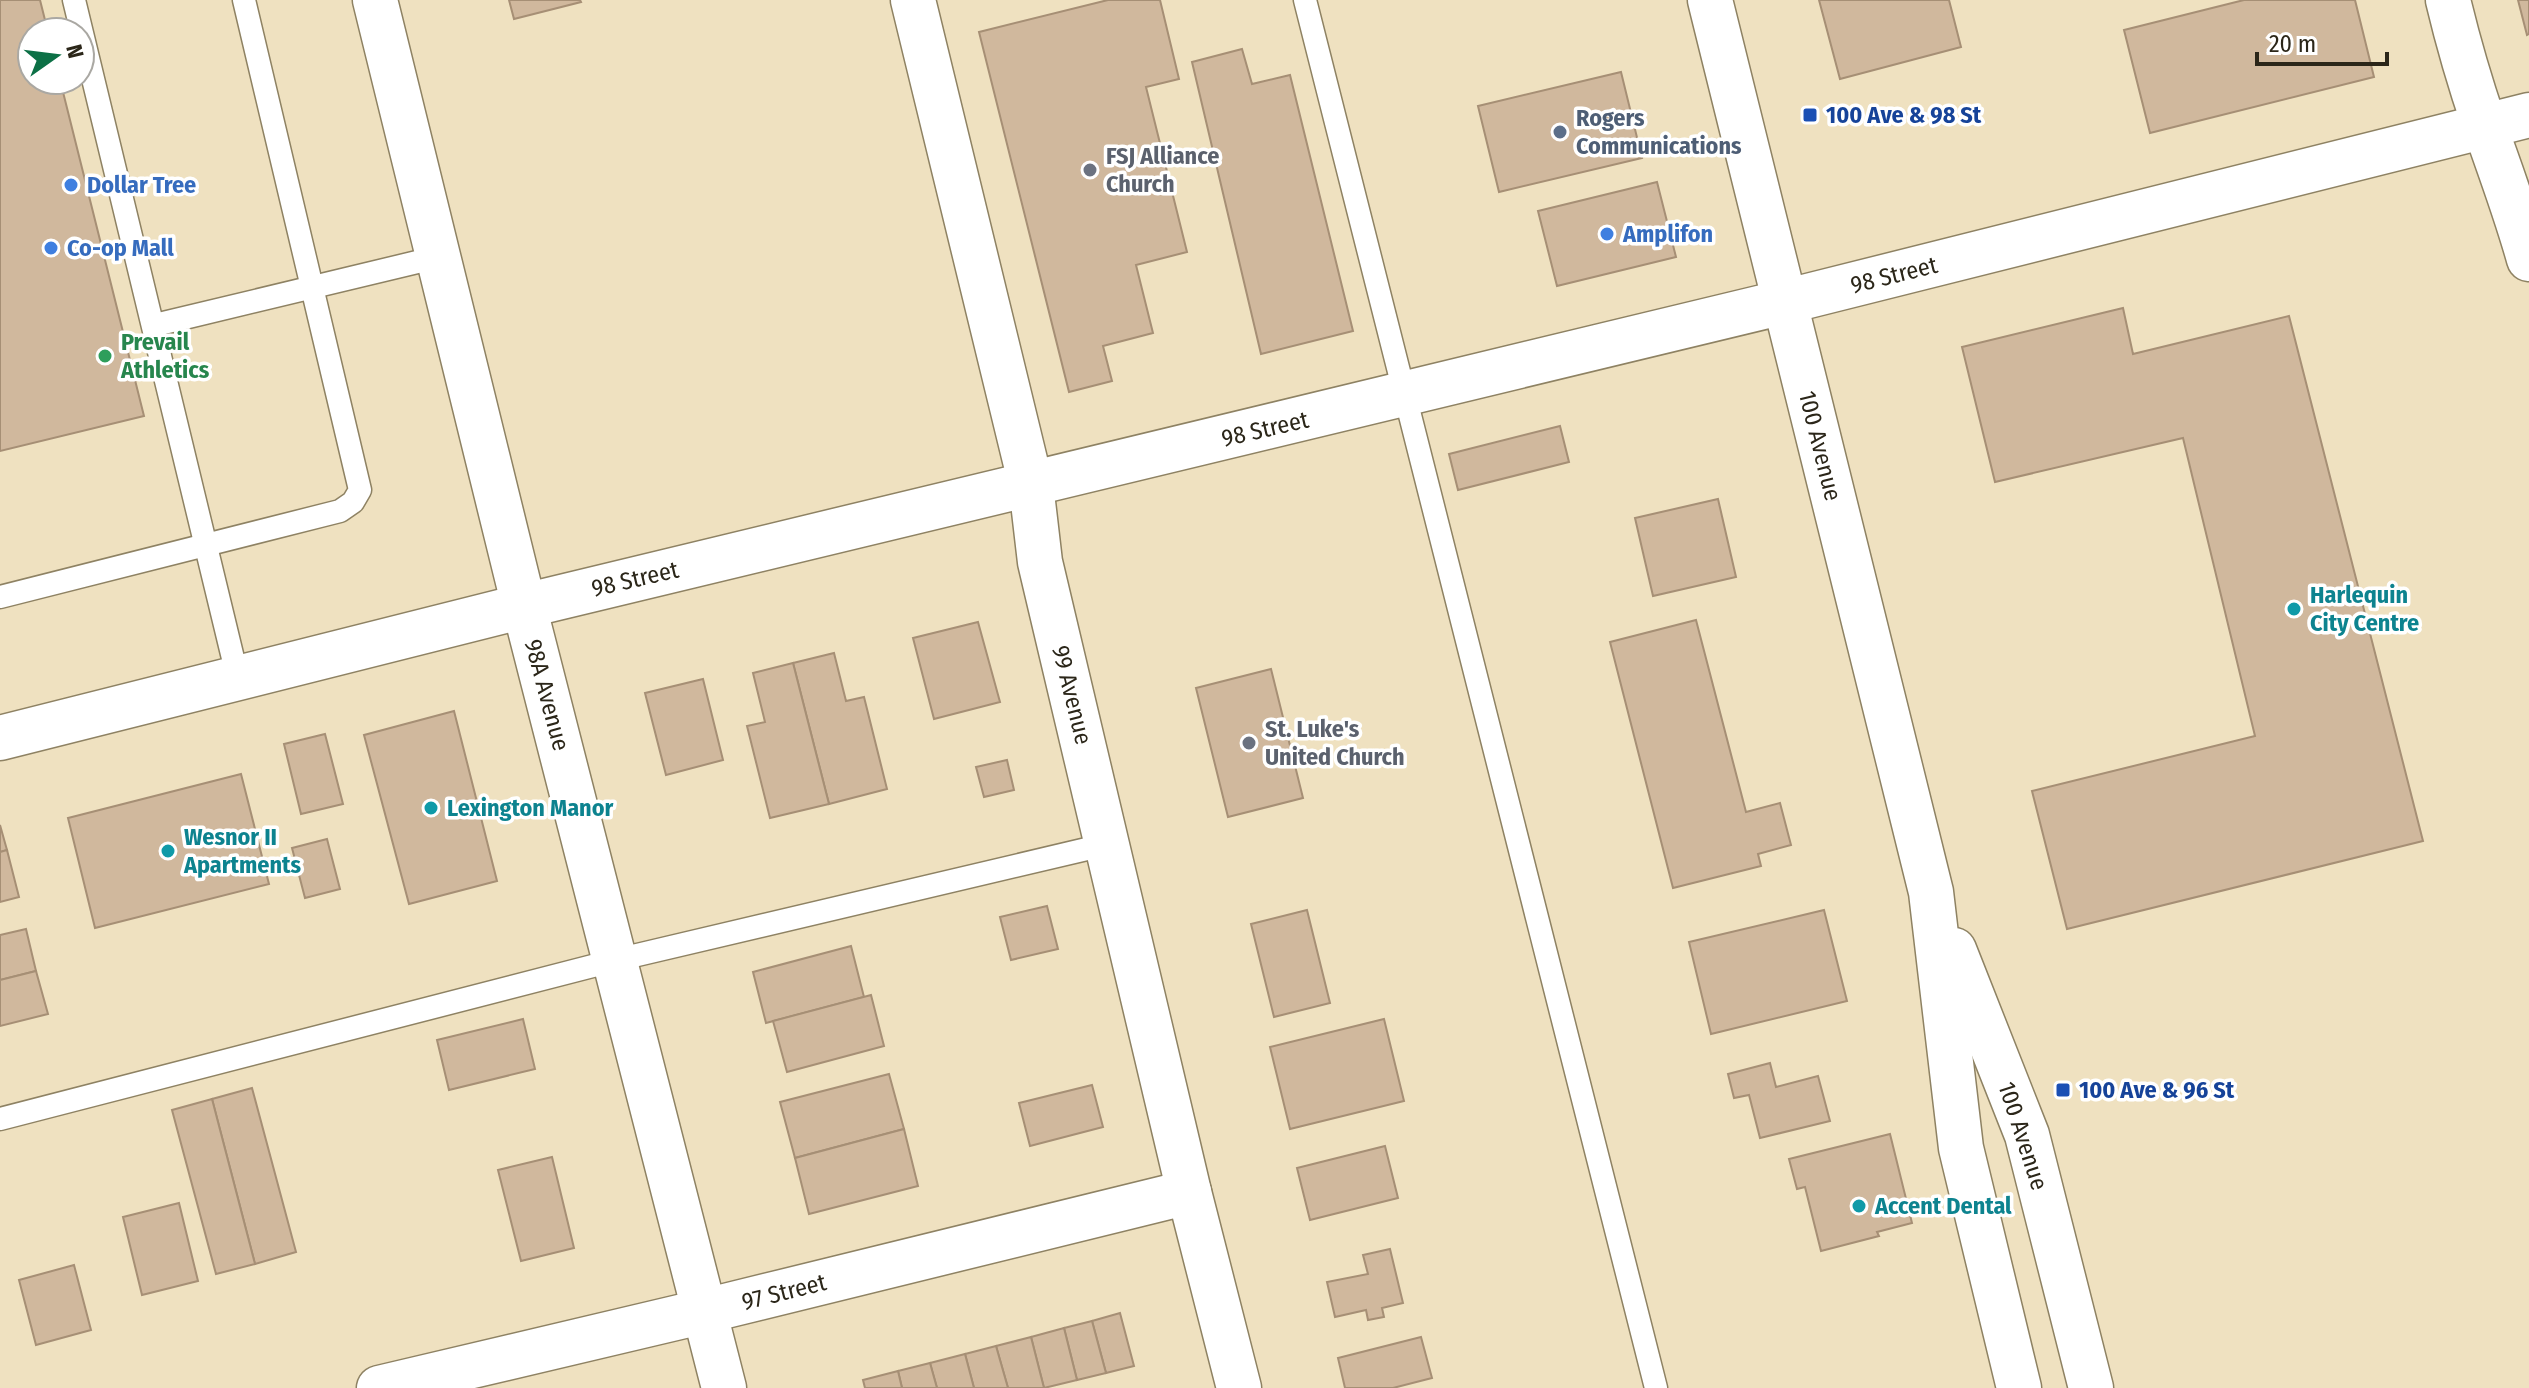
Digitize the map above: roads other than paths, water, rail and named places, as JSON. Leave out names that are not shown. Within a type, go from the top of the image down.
[{"type":"street","name":"98A Avenue","points":[[375,0],[524,606],[724,1388]]},
{"type":"street","name":"99 Avenue","points":[[913,0],[1031,485],[1040,562],[1189,1192],[1239,1388]]},
{"type":"street","name":"100 Avenue","points":[[1710,0],[1931,892],[1961,1148],[2019,1388]]},
{"type":"street","points":[[2448,0],[2462,58],[2484,127],[2514,203],[2529,259]]},
{"type":"street","name":"98 Street","points":[[0,738],[524,606],[1405,396],[2529,115]]},
{"type":"street","name":"100 Avenue","points":[[1931,892],[2027,1135],[2091,1388]]},
{"type":"street","name":"97 Street","points":[[379,1388],[1189,1192]]},
{"type":"lane","points":[[74,0],[155,325],[238,679]]},
{"type":"lane","points":[[0,597],[340,511],[353,502],[360,490],[244,0]]},
{"type":"lane","points":[[1305,0],[1656,1388]]},
{"type":"lane","points":[[155,325],[438,257]]},
{"type":"lane","points":[[0,1119],[616,960],[1108,844]]},
{"type":"place","name":"100 Ave & 98 St","points":[[1810,115]]},
{"type":"place","name":"Rogers Communications","points":[[1560,132]]},
{"type":"place","name":"FSJ Alliance Church","points":[[1090,170]]},
{"type":"place","name":"Dollar Tree","points":[[71,185]]},
{"type":"place","name":"Amplifon","points":[[1607,234]]},
{"type":"place","name":"Co-op Mall","points":[[51,248]]},
{"type":"place","name":"Prevail Athletics","points":[[105,356]]},
{"type":"place","name":"Harlequin City Centre","points":[[2294,609]]},
{"type":"place","name":"St. Luke's United Church","points":[[1249,743]]},
{"type":"place","name":"Lexington Manor","points":[[431,808]]},
{"type":"place","name":"Wesnor II Apartments","points":[[168,851]]},
{"type":"place","name":"100 Ave & 96 St","points":[[2063,1090]]},
{"type":"place","name":"Accent Dental","points":[[1859,1206]]}]
